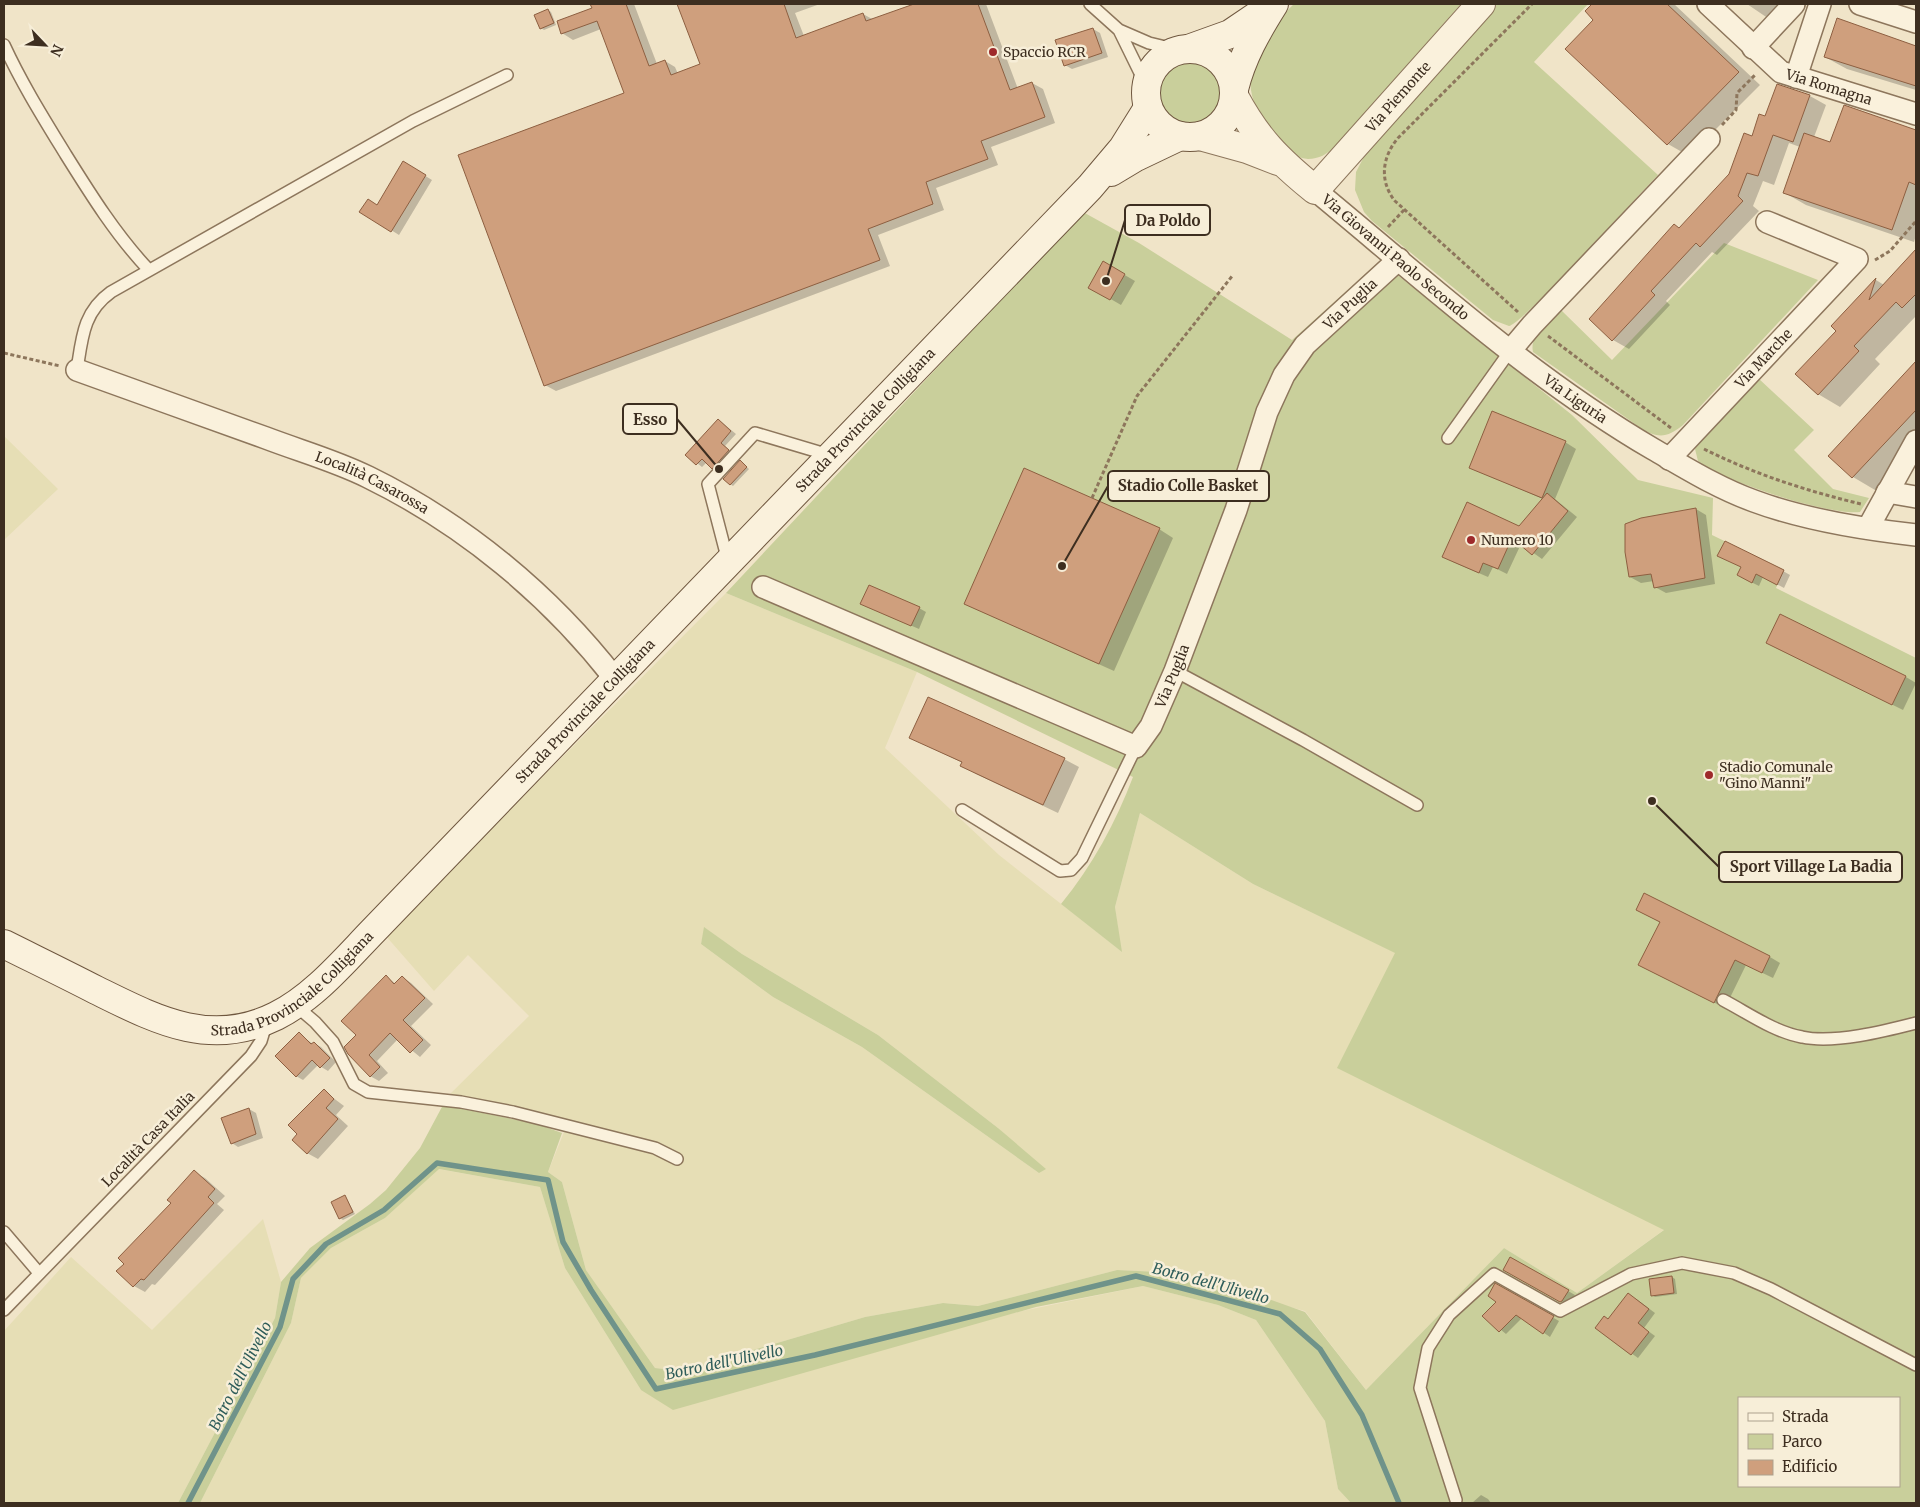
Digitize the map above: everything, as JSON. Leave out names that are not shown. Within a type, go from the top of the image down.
[{"type":"main road","points":[[1274,4],[1254,36],[1238,72],[1231,110],[1224,122],[1213,131],[1190,136],[1167,131],[1155,121],[1147,96],[1157,63],[1185,49],[1230,34],[1274,4]]},
{"type":"main road","name":"Via Piemonte","points":[[1314,190],[1481,4]]},
{"type":"main road","points":[[1185,49],[1204,50],[1216,56],[1225,65],[1232,77],[1234,92]]},
{"type":"main road","name":"Via Giovanni Paolo Secondo","points":[[1234,92],[1255,132],[1282,163],[1314,190]]},
{"type":"main road","name":"Strada Provinciale Colligiana","points":[[4,944],[142,1012],[175,1025],[199,1030],[223,1030],[247,1026],[267,1020],[295,1004],[338,967],[1090,188],[1123,148],[1147,96]]},
{"type":"main road","name":"Via Giovanni Paolo Secondo","points":[[1190,136],[1248,149],[1282,163]]},
{"type":"main road","name":"Strada Provinciale Colligiana","points":[[1090,188],[1127,162],[1190,136]]},
{"type":"street","name":"Via Romagna","points":[[1708,4],[1778,70],[1916,114]]},
{"type":"street","points":[[1760,55],[1794,4]]},
{"type":"street","points":[[1796,77],[1820,4]]},
{"type":"street","points":[[1860,4],[1916,22]]},
{"type":"street","points":[[1510,351],[1532,325],[1709,138]]},
{"type":"street","name":"Via Giovanni Paolo Secondo","points":[[1314,190],[1510,351]]},
{"type":"street","points":[[1767,222],[1857,259]]},
{"type":"street","name":"Via Puglia","points":[[1136,747],[1151,726],[1175,671],[1236,510],[1267,412],[1284,375],[1305,345],[1399,259]]},
{"type":"street","name":"Via Marche","points":[[1669,459],[1857,259]]},
{"type":"street","name":"Via Liguria","points":[[1510,351],[1595,413],[1669,459],[1711,482],[1755,501],[1804,515],[1868,528],[1916,535]]},
{"type":"street","name":"Località Casarossa","points":[[77,370],[343,466],[396,492],[446,523],[529,585],[590,648],[615,679]]},
{"type":"street","points":[[1868,528],[1916,441]]},
{"type":"street","points":[[1887,492],[1916,497]]},
{"type":"street","points":[[763,587],[1136,747]]},
{"type":"lane","points":[[1090,4],[1119,30],[1149,43],[1185,49]]},
{"type":"lane","points":[[1119,30],[1147,96]]},
{"type":"lane","points":[[4,45],[22,83],[95,201],[124,244],[148,269]]},
{"type":"lane","points":[[77,370],[84,325],[90,313],[104,297],[148,269],[413,121],[507,75]]},
{"type":"lane","points":[[1448,438],[1510,351]]},
{"type":"lane","points":[[728,561],[708,484],[755,433],[831,456]]},
{"type":"lane","points":[[1175,671],[1303,740],[1417,805]]},
{"type":"lane","points":[[962,810],[1060,870],[1071,870],[1082,858],[1136,747]]},
{"type":"lane","points":[[1723,1000],[1784,1032],[1812,1039],[1854,1035],[1916,1023]]},
{"type":"lane","points":[[295,1004],[333,1042],[354,1084],[368,1092],[430,1098],[513,1112],[655,1148],[677,1159]]},
{"type":"lane","name":"Località Casa Italia","points":[[4,1310],[251,1056],[261,1041],[267,1020]]},
{"type":"lane","points":[[4,1232],[39,1272]]},
{"type":"lane","points":[[1456,1500],[1420,1388],[1428,1348],[1449,1314],[1494,1274],[1560,1311],[1631,1274],[1682,1263],[1734,1273],[1771,1289],[1916,1365]]},
{"type":"path","points":[[1532,4],[1398,138],[1387,152],[1384,168],[1387,189],[1395,201],[1532,325],[1676,431]]},
{"type":"path","points":[[1709,138],[1736,110],[1737,93],[1760,55]]},
{"type":"path","points":[[1857,259],[1873,260],[1882,257],[1916,221]]},
{"type":"path","points":[[1092,498],[1137,396],[1233,275]]},
{"type":"path","points":[[4,353],[77,370]]},
{"type":"path","points":[[1696,445],[1755,472],[1809,492],[1866,505]]},
{"type":"shaded area","points":[[4,436],[58,489],[4,540]]},
{"type":"shaded area","points":[[726,593],[917,672],[885,748],[999,855],[1121,951],[1115,907],[1140,813],[1253,884],[1396,953],[1338,1068],[1665,1229],[1577,1293],[1504,1248],[1366,1390],[1305,1311],[1157,1272],[1117,1270],[978,1306],[943,1303],[865,1317],[682,1371],[655,1368],[586,1270],[562,1182],[548,1172],[568,1122],[497,1103],[449,1095],[529,1016],[468,955],[434,991],[385,935]],"holes":[[[705,928],[742,954],[878,1035],[998,1128],[1039,1173],[862,1047],[773,997],[701,944]]]},
{"type":"shaded area","points":[[438,1169],[540,1187],[565,1268],[641,1390],[1143,1286],[1218,1305],[1256,1320],[1325,1421],[1338,1489],[1351,1503],[200,1503],[291,1323],[301,1278],[331,1248],[385,1218]]},
{"type":"shaded area","points":[[263,1219],[281,1282],[275,1318],[178,1503],[4,1503],[4,1331],[71,1257],[152,1330]]},
{"type":"green space","points":[[1294,4],[1461,4],[1335,147],[1323,156],[1308,159],[1286,150],[1276,140],[1259,115],[1251,89],[1253,67],[1264,39],[1272,27]]},
{"type":"green space","points":[[1497,4],[1588,4],[1534,62],[1658,175],[1536,304],[1509,326],[1493,320],[1372,221],[1364,212],[1355,190],[1356,172],[1368,149]]},
{"type":"green space","points":[[1189,62],[1201,65],[1212,72],[1219,83],[1222,95],[1219,107],[1212,118],[1201,125],[1189,128],[1177,125],[1166,118],[1159,107],[1156,95],[1159,83],[1166,72],[1177,65]]},
{"type":"green space","points":[[1083,212],[1139,243],[1292,340],[1380,261],[1572,415],[1638,480],[1713,498],[1712,535],[1784,570],[1776,588],[1916,658],[1916,1503],[1351,1503],[1338,1489],[1325,1421],[1256,1320],[1218,1305],[1143,1286],[1036,1307],[673,1410],[641,1390],[565,1268],[540,1187],[439,1169],[385,1218],[331,1248],[301,1278],[291,1323],[200,1503],[178,1503],[275,1318],[281,1282],[310,1248],[386,1190],[420,1148],[443,1105],[537,1124],[562,1133],[548,1172],[562,1182],[586,1270],[655,1368],[682,1371],[865,1317],[943,1303],[978,1306],[1117,1270],[1159,1272],[1197,1278],[1263,1297],[1305,1312],[1366,1390],[1504,1248],[1577,1293],[1664,1230],[1337,1068],[1395,953],[1253,884],[1140,813],[1115,907],[1122,952],[1061,904],[1093,859],[1119,810],[1133,777],[917,672],[726,593]]},
{"type":"green space","points":[[1724,243],[1818,280],[1683,425],[1673,432],[1658,435],[1642,429],[1533,352],[1534,340],[1537,334],[1561,310],[1612,360]]},
{"type":"green space","points":[[1758,378],[1814,430],[1794,450],[1833,489],[1869,498],[1860,512],[1826,509],[1777,496],[1729,478],[1698,461],[1695,449],[1699,440]]},
{"type":"green space","points":[[704,927],[742,954],[878,1035],[998,1128],[1046,1169],[1039,1173],[862,1047],[773,997],[701,944]]},
{"type":"building","points":[[590,4],[626,4],[649,66],[665,60],[671,75],[700,64],[677,4],[784,4],[796,38],[863,13],[866,21],[914,4],[978,4],[1010,90],[1032,82],[1045,117],[981,141],[988,159],[926,182],[933,204],[868,229],[880,260],[544,386],[458,155],[624,93],[597,21],[561,34],[557,21],[592,8]]},
{"type":"building","points":[[1592,4],[1667,4],[1739,72],[1667,145],[1565,49],[1593,20],[1585,11]]},
{"type":"building","points":[[548,9],[554,23],[540,29],[534,15]]},
{"type":"building","points":[[1837,18],[1916,46],[1916,86],[1824,57]]},
{"type":"building","points":[[1093,28],[1102,53],[1064,66],[1055,40]]},
{"type":"building","points":[[1777,84],[1810,95],[1793,142],[1773,135],[1758,176],[1747,173],[1738,196],[1743,201],[1700,247],[1696,243],[1651,291],[1655,295],[1612,341],[1589,319],[1674,224],[1679,228],[1729,174],[1744,133],[1752,136],[1759,114],[1765,116]]},
{"type":"building","points":[[1844,105],[1916,130],[1916,185],[1909,182],[1892,230],[1783,193],[1804,133],[1830,142]]},
{"type":"building","points":[[403,161],[426,175],[391,232],[359,212],[368,199],[377,205]]},
{"type":"building","points":[[1916,249],[1916,294],[1902,308],[1896,302],[1854,346],[1859,351],[1818,395],[1795,374],[1836,331],[1831,326],[1876,278],[1869,300]]},
{"type":"building","points":[[1103,261],[1125,274],[1110,300],[1088,288]]},
{"type":"building","points":[[1916,361],[1916,410],[1852,478],[1828,456]]},
{"type":"building","points":[[1492,411],[1566,441],[1542,498],[1469,468]]},
{"type":"building","points":[[718,419],[731,431],[721,443],[729,450],[712,469],[702,459],[696,465],[685,455]]},
{"type":"building","points":[[740,460],[747,467],[730,485],[723,479]]},
{"type":"building","points":[[1024,468],[1160,528],[1099,664],[964,604]]},
{"type":"building","points":[[1547,493],[1568,511],[1532,555],[1512,538],[1498,569],[1483,563],[1479,573],[1442,557],[1467,502],[1519,526]]},
{"type":"building","points":[[1696,508],[1705,578],[1654,588],[1651,574],[1629,577],[1625,552],[1625,524],[1641,518]]},
{"type":"building","points":[[1725,541],[1784,570],[1777,585],[1756,574],[1752,583],[1737,575],[1741,567],[1717,556]]},
{"type":"building","points":[[869,585],[920,607],[911,626],[860,604]]},
{"type":"building","points":[[1780,614],[1906,676],[1892,705],[1766,643]]},
{"type":"building","points":[[928,697],[1065,758],[1043,805],[960,766],[962,762],[909,738]]},
{"type":"building","points":[[1644,893],[1770,956],[1762,973],[1735,960],[1714,1003],[1638,965],[1660,922],[1636,910]]},
{"type":"building","points":[[386,975],[394,984],[402,976],[425,998],[403,1020],[423,1040],[410,1053],[390,1033],[369,1055],[380,1067],[370,1077],[348,1054],[344,1047],[356,1035],[341,1021]]},
{"type":"building","points":[[299,1032],[311,1044],[314,1042],[330,1058],[320,1068],[312,1060],[296,1077],[275,1056]]},
{"type":"building","points":[[324,1089],[334,1099],[326,1108],[338,1119],[307,1154],[292,1140],[297,1134],[288,1125]]},
{"type":"building","points":[[249,1108],[256,1134],[231,1144],[221,1118]]},
{"type":"building","points":[[194,1170],[215,1189],[208,1197],[214,1203],[144,1280],[141,1279],[133,1287],[116,1271],[124,1264],[118,1258],[171,1203],[167,1200]]},
{"type":"building","points":[[345,1195],[353,1212],[339,1219],[331,1202]]},
{"type":"building","points":[[1510,1257],[1569,1290],[1562,1301],[1560,1302],[1503,1270]]},
{"type":"building","points":[[1672,1276],[1674,1293],[1651,1296],[1649,1279]]},
{"type":"building","points":[[1495,1283],[1554,1316],[1543,1334],[1516,1315],[1499,1332],[1482,1316],[1496,1302],[1488,1296]]},
{"type":"building","points":[[1628,1293],[1649,1309],[1638,1323],[1649,1332],[1631,1355],[1595,1328],[1604,1316],[1608,1319]]},
{"type":"waterway","name":"Botro dell'Ulivello","points":[[188,1503],[280,1327],[293,1279],[326,1244],[384,1210],[437,1163],[548,1180],[563,1242],[591,1290],[656,1389],[815,1355],[1136,1276],[1280,1314],[1320,1349],[1362,1415],[1399,1503]]},
{"type":"place","name":"Spaccio RCR","points":[[993,52]]},
{"type":"place","name":"Da Poldo","points":[[1106,281]]},
{"type":"place","name":"Esso","points":[[719,469]]},
{"type":"place","name":"Numero 10","points":[[1471,540]]},
{"type":"place","name":"Stadio Colle Basket","points":[[1062,566]]},
{"type":"place","name":"Stadio Comunale \"Gino Manni\"","points":[[1709,775]]},
{"type":"place","name":"Sport Village La Badia","points":[[1652,801]]}]
